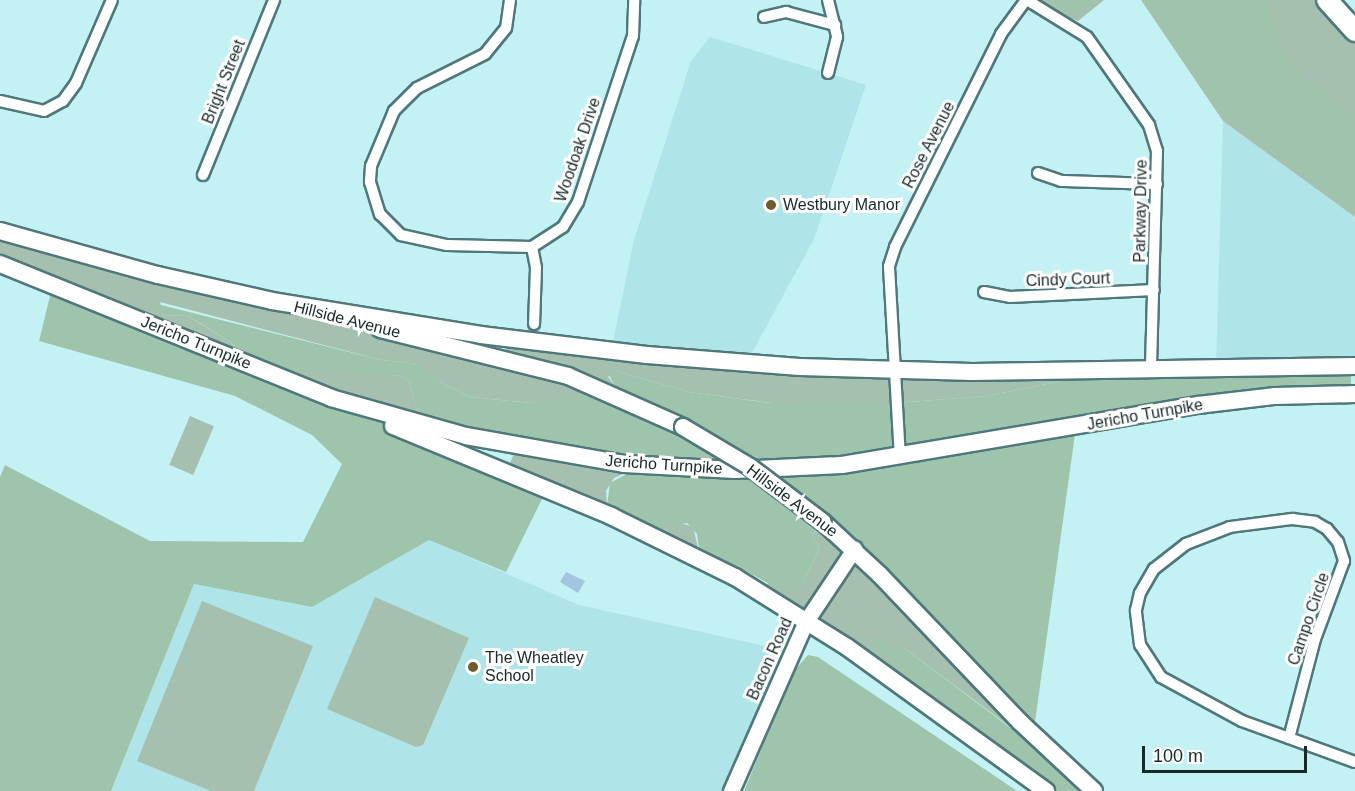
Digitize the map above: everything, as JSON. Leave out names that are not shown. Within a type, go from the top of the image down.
[{"type":"highway","points":[[1327,0],[1355,32]]},
{"type":"main road","points":[[0,231],[272,301],[601,350],[719,362],[893,370],[1151,370],[1355,366]]},
{"type":"main road","name":"Jericho Turnpike","points":[[0,264],[332,398],[466,436],[624,464],[768,469],[900,458],[1198,405],[1275,396],[1355,394]]},
{"type":"main road","name":"Hillside Avenue","points":[[272,301],[568,376],[683,427],[750,467],[823,522],[854,549],[1020,722],[1094,791]]},
{"type":"main road","points":[[332,398],[620,520],[735,578],[806,621],[1046,791]]},
{"type":"street","points":[[0,101],[44,111],[63,101],[76,83],[112,0]]},
{"type":"street","name":"Bright Street","points":[[203,175],[274,0]]},
{"type":"street","points":[[510,0],[506,28],[485,54],[417,88],[394,111],[371,166],[370,182],[380,214],[409,238],[447,245],[532,247],[536,278],[534,324]]},
{"type":"street","name":"Woodoak Drive","points":[[532,247],[562,227],[578,202],[633,36],[634,0]]},
{"type":"street","points":[[828,0],[837,37],[828,73]]},
{"type":"street","name":"Parkway Drive","points":[[1026,0],[1083,33],[1149,125],[1157,151],[1151,370]]},
{"type":"street","name":"Rose Avenue","points":[[900,458],[888,276],[895,247],[1001,34],[1026,0]]},
{"type":"street","points":[[764,17],[786,12],[835,25]]},
{"type":"street","points":[[1038,172],[1061,181],[1157,184]]},
{"type":"street","name":"Cindy Court","points":[[984,292],[1010,297],[1154,290]]},
{"type":"street","name":"Campo Circle","points":[[1288,738],[1316,639],[1339,581],[1344,561],[1338,542],[1315,522],[1293,519],[1230,527],[1208,534],[1164,559],[1147,579],[1136,610],[1140,645],[1161,677],[1182,691],[1242,721],[1288,738],[1355,762]]},
{"type":"street","name":"Bacon Road","points":[[731,791],[806,621],[854,549]]},
{"type":"shaded area","points":[[710,37],[866,85],[814,239],[747,362],[611,351],[634,240],[691,61]]},
{"type":"shaded area","points":[[1223,121],[1355,217],[1355,366],[1216,367]]},
{"type":"shaded area","name":"The Wheatley School","points":[[429,540],[579,605],[792,652],[733,791],[111,791],[194,584],[312,607]]},
{"type":"shaded area","points":[[566,572],[585,581],[578,593],[560,582]]},
{"type":"green space","points":[[1038,0],[1104,0],[1078,21],[1051,11]]},
{"type":"green space","points":[[1049,0],[1096,0],[1080,13],[1058,8]]},
{"type":"green space","points":[[1141,0],[1315,0],[1355,43],[1355,217],[1223,121]]},
{"type":"green space","points":[[1144,0],[1267,0],[1281,50],[1291,67],[1355,122],[1355,212],[1222,116]]},
{"type":"green space","points":[[0,231],[503,357],[511,339],[647,355],[1112,371],[986,396],[895,403],[771,403],[689,392],[615,371],[608,377],[614,384],[607,391],[582,398],[531,403],[471,397],[442,383],[418,364],[381,360],[160,302],[163,315],[188,316],[230,342],[247,360],[0,264]]},
{"type":"green space","points":[[53,284],[247,360],[230,342],[200,323],[188,316],[164,315],[153,303],[381,360],[419,364],[442,383],[471,397],[531,403],[607,391],[614,384],[608,373],[615,371],[689,392],[770,403],[895,403],[986,396],[1112,371],[1351,366],[1351,394],[1076,427],[1033,736],[822,522],[812,535],[820,548],[804,579],[799,586],[780,590],[737,566],[714,566],[700,556],[697,534],[687,523],[653,528],[607,506],[610,483],[642,466],[622,460],[610,451],[592,450],[582,459],[428,424],[416,407],[409,382],[401,376],[299,368],[291,375],[331,398],[547,489],[506,572],[429,540],[312,607],[194,584],[111,791],[0,791],[0,477],[5,465],[150,541],[303,542],[342,464],[312,435],[235,396],[39,341]]},
{"type":"green space","points":[[311,367],[401,376],[409,382],[416,407],[428,424],[291,375],[299,368]]},
{"type":"green space","points":[[190,416],[214,426],[193,475],[169,465]]},
{"type":"green space","points":[[517,447],[600,448],[622,460],[644,465],[614,478],[606,491],[607,506],[506,472]]},
{"type":"green space","points":[[678,522],[693,527],[700,556],[653,528]]},
{"type":"green space","points":[[823,522],[1080,779],[907,650],[871,641],[941,705],[1008,751],[1050,791],[714,566],[737,566],[766,584],[804,579],[820,548],[812,535]]},
{"type":"green space","points":[[375,597],[469,638],[423,745],[416,747],[327,709]]},
{"type":"green space","points":[[202,601],[313,646],[254,791],[211,791],[137,761]]},
{"type":"green space","points":[[875,637],[907,650],[1094,791],[1050,791],[1008,751],[959,720],[874,647],[871,640]]},
{"type":"green space","points":[[808,655],[818,657],[1017,791],[744,791],[794,671]]},
{"type":"place","name":"Westbury Manor","points":[[771,205]]},
{"type":"place","name":"The Wheatley School","points":[[473,667]]}]
